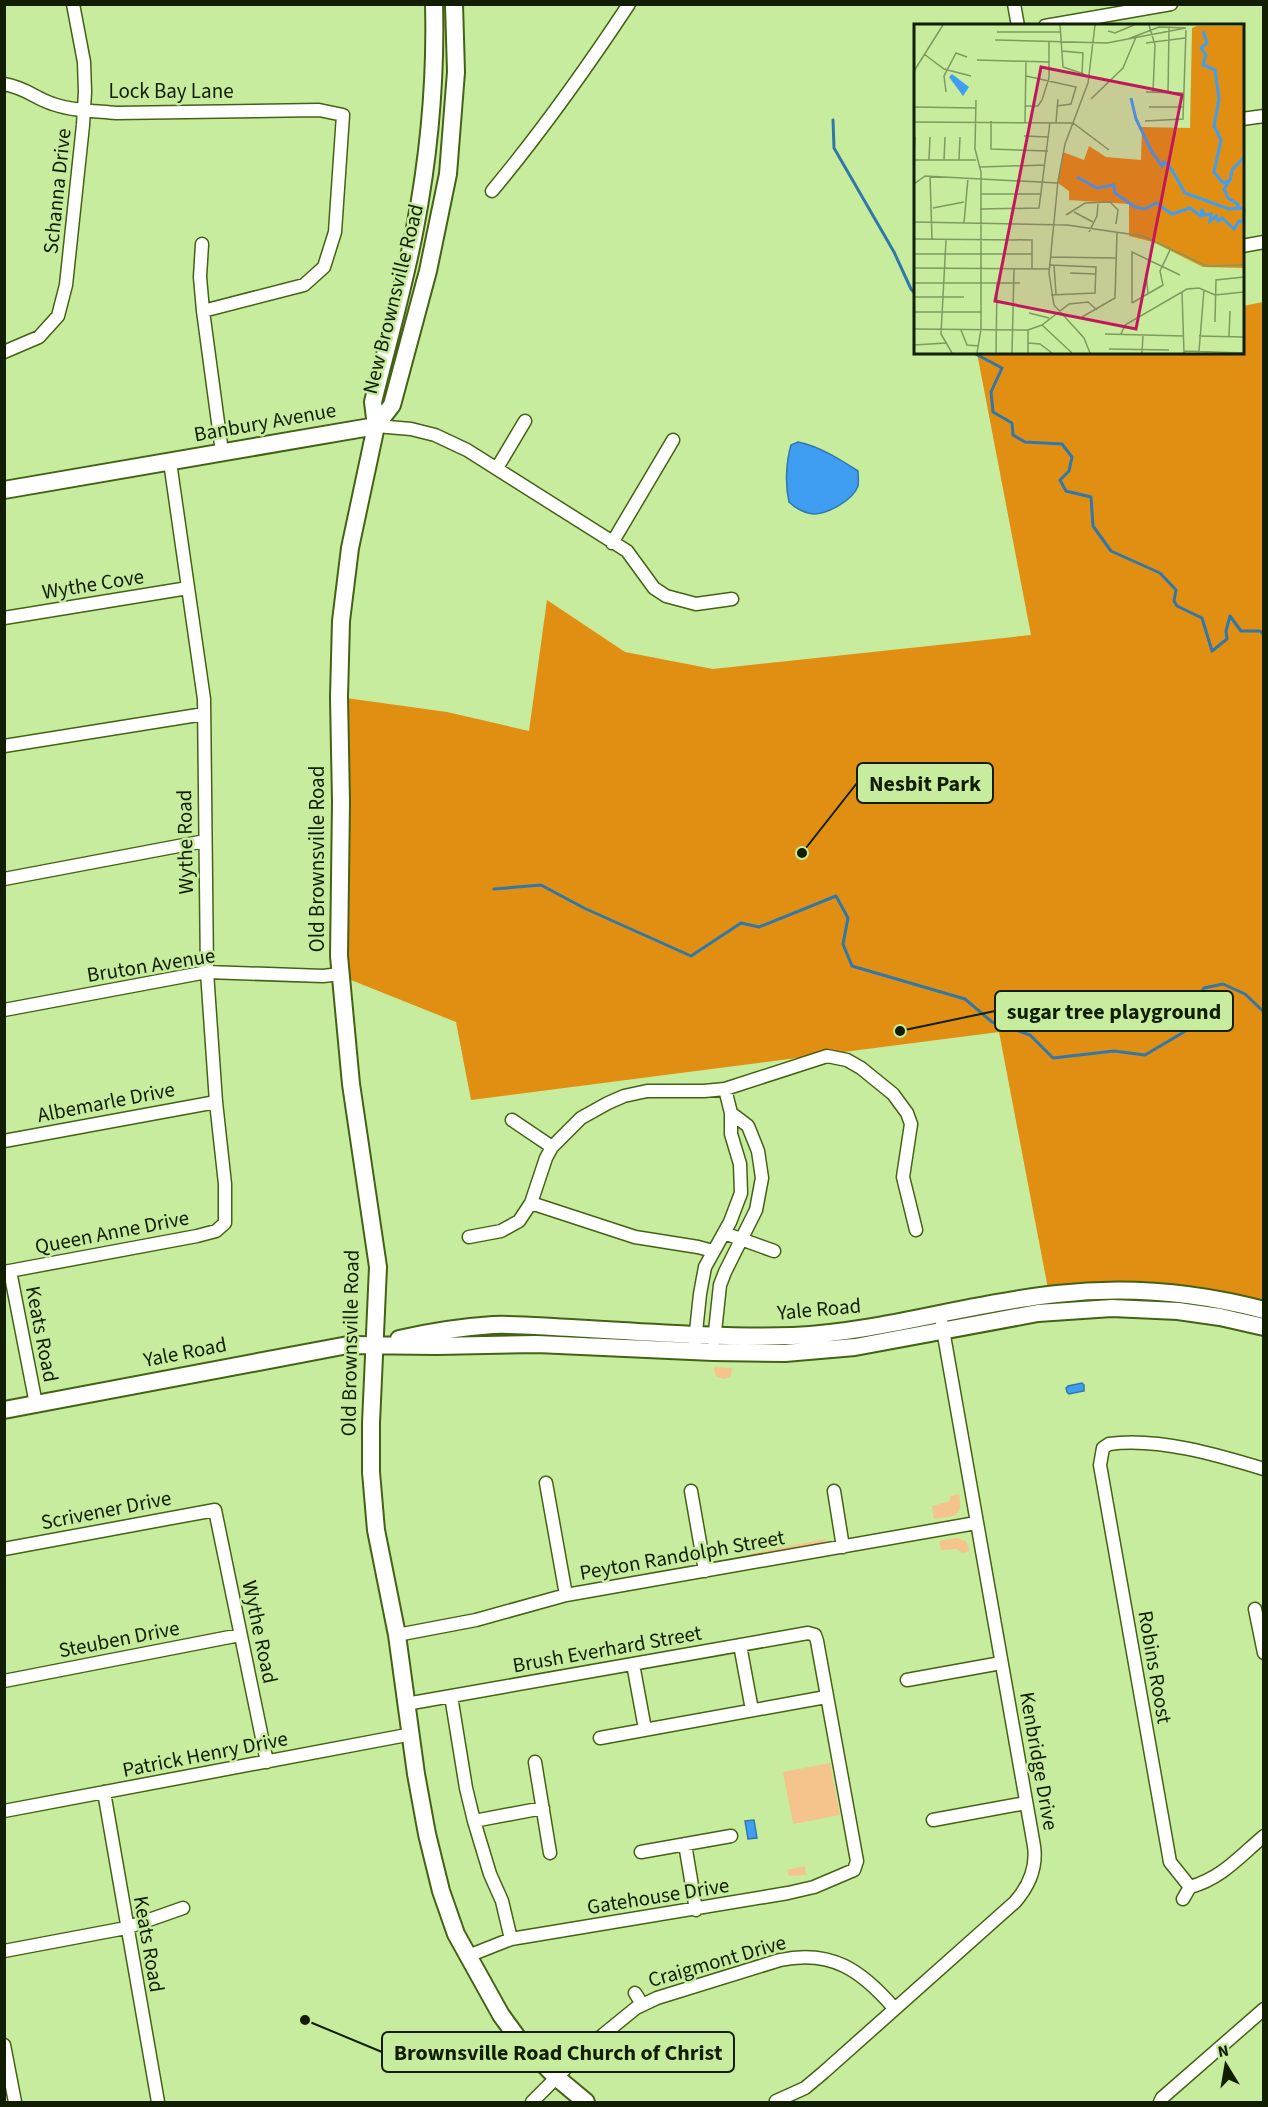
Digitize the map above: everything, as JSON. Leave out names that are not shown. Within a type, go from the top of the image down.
[{"type":"main road","name":"New Brownsville Road","points":[[376,426],[373,402],[415,229],[425,161],[433,73],[434,4]]},
{"type":"main road","name":"New Brownsville Road","points":[[376,426],[392,405],[428,271],[448,174],[456,72],[454,4]]},
{"type":"main road","name":"Banbury Avenue","points":[[4,490],[376,426]]},
{"type":"main road","name":"Old Brownsville Road","points":[[376,426],[350,548],[341,621],[339,697],[340,974],[351,1084],[378,1268],[371,1423],[372,1487],[379,1549],[397,1635],[416,1774],[434,1864],[456,1934],[501,2015],[512,2030],[529,2051],[586,2103]]},
{"type":"main road","name":"Yale Road","points":[[714,1344],[836,1332],[1056,1294],[1115,1291],[1193,1296],[1263,1310]]},
{"type":"main road","name":"Yale Road","points":[[4,1410],[317,1349],[348,1345],[695,1342],[785,1353],[831,1350],[1038,1313],[1112,1308],[1178,1311],[1220,1317],[1263,1327]]},
{"type":"street","name":"Schanna Drive","points":[[4,352],[39,338],[58,316],[66,285],[86,77],[74,4]]},
{"type":"street","points":[[492,191],[568,96],[629,4]]},
{"type":"street","points":[[1014,4],[1018,24]]},
{"type":"street","points":[[1055,24],[1171,4]]},
{"type":"street","name":"Lock Bay Lane","points":[[4,84],[20,87],[50,103],[84,110],[116,112],[319,110],[343,115],[335,232],[324,267],[304,285],[202,311]]},
{"type":"street","points":[[1244,119],[1263,116]]},
{"type":"street","points":[[1244,246],[1263,242]]},
{"type":"street","points":[[202,244],[200,277],[202,311],[222,452]]},
{"type":"street","points":[[497,468],[525,421]]},
{"type":"street","name":"Banbury Avenue","points":[[376,426],[411,429],[435,435],[467,450],[627,551],[654,588],[666,596],[696,604],[732,599]]},
{"type":"street","points":[[612,543],[674,440]]},
{"type":"street","name":"Wythe Road","points":[[170,462],[199,657],[204,714],[207,972],[216,1102],[225,1184],[225,1223]]},
{"type":"street","name":"Wythe Cove","points":[[4,618],[188,588]]},
{"type":"street","points":[[4,746],[204,714]]},
{"type":"street","points":[[4,879],[205,841]]},
{"type":"street","name":"Bruton Avenue","points":[[4,1010],[207,972],[323,976],[340,974]]},
{"type":"street","points":[[469,1237],[509,1228],[519,1221],[531,1203],[552,1147],[580,1118],[624,1096],[647,1091],[725,1089],[827,1056],[847,1060],[861,1068],[893,1094],[909,1118],[911,1124],[903,1177],[916,1230]]},
{"type":"street","points":[[695,1342],[705,1267],[724,1233],[741,1193],[740,1164],[731,1134],[731,1113],[725,1089]]},
{"type":"street","name":"Albemarle Drive","points":[[4,1141],[216,1102]]},
{"type":"street","points":[[714,1344],[720,1286],[756,1210],[762,1178],[758,1151],[748,1126],[731,1113]]},
{"type":"street","points":[[512,1120],[552,1147]]},
{"type":"street","points":[[531,1203],[635,1237],[712,1251]]},
{"type":"street","name":"Queen Anne Drive","points":[[7,1272],[197,1236],[216,1231],[225,1223]]},
{"type":"street","points":[[724,1233],[774,1251]]},
{"type":"street","name":"Keats Road","points":[[7,1272],[36,1404]]},
{"type":"street","name":"Kenbridge Drive","points":[[776,2101],[805,2088],[894,2008],[933,1977],[1022,1894],[1031,1880],[1035,1857],[939,1314]]},
{"type":"street","name":"Robins Roost","points":[[1190,1887],[1170,1862],[1100,1465],[1103,1448],[1116,1443],[1173,1447],[1209,1453],[1263,1469]]},
{"type":"street","points":[[546,1484],[566,1595]]},
{"type":"street","points":[[691,1491],[705,1571]]},
{"type":"street","points":[[834,1491],[843,1547]]},
{"type":"street","name":"Wythe Road","points":[[215,1509],[267,1762]]},
{"type":"street","name":"Scrivener Drive","points":[[4,1549],[215,1509]]},
{"type":"street","name":"Peyton Randolph Street","points":[[397,1635],[476,1620],[566,1595],[976,1523]]},
{"type":"street","points":[[1255,1609],[1263,1653]]},
{"type":"street","name":"Brush Everhard Street","points":[[406,1704],[808,1633],[815,1635],[826,1697]]},
{"type":"street","name":"Steuben Drive","points":[[4,1681],[240,1635]]},
{"type":"street","points":[[740,1645],[752,1710]]},
{"type":"street","points":[[908,1680],[1001,1663]]},
{"type":"street","points":[[633,1664],[645,1729]]},
{"type":"street","points":[[451,1696],[466,1788],[474,1821],[490,1874],[502,1901],[511,1939]]},
{"type":"street","points":[[600,1738],[826,1697]]},
{"type":"street","name":"Gatehouse Drive","points":[[468,1956],[511,1939],[788,1893],[814,1887],[854,1870],[857,1861],[826,1697]]},
{"type":"street","name":"Patrick Henry Drive","points":[[4,1811],[412,1734]]},
{"type":"street","points":[[535,1762],[550,1853]]},
{"type":"street","name":"Keats Road","points":[[104,1792],[158,2103]]},
{"type":"street","points":[[933,1820],[1026,1803]]},
{"type":"street","points":[[474,1821],[543,1808]]},
{"type":"street","points":[[640,1852],[731,1836]]},
{"type":"street","points":[[1183,1899],[1190,1887],[1208,1882],[1224,1871],[1263,1836]]},
{"type":"street","points":[[686,1844],[696,1910]]},
{"type":"street","points":[[4,1951],[126,1928],[183,1908]]},
{"type":"street","name":"Craigmont Drive","points":[[532,2103],[556,2077],[642,2004],[787,1958],[806,1957],[836,1962],[861,1974],[894,2008]]},
{"type":"street","name":"Craigmont Drive","points":[[635,1993],[642,2004]]},
{"type":"street","points":[[1160,2103],[1162,2098],[1263,2009]]},
{"type":"street","points":[[4,2045],[15,2103]]},
{"type":"shaded area","points":[[1263,302],[1263,1330],[1194,1315],[1053,1315],[999,1032],[471,1100],[456,1022],[341,976],[339,697],[447,712],[529,731],[547,600],[625,652],[713,669],[1031,635],[977,354],[1244,354],[1244,306]]},
{"type":"shaded area","points":[[714,1367],[732,1368],[731,1376],[725,1379],[717,1377]]},
{"type":"shaded area","points":[[959,1494],[960,1508],[956,1514],[934,1519],[932,1506],[950,1501],[950,1496]]},
{"type":"shaded area","points":[[957,1538],[966,1541],[970,1551],[962,1553],[957,1549],[941,1550],[939,1541]]},
{"type":"shaded area","points":[[825,1539],[826,1541],[822,1543],[750,1556],[750,1554]]},
{"type":"shaded area","points":[[830,1763],[840,1815],[793,1824],[783,1772]]},
{"type":"shaded area","points":[[805,1866],[806,1875],[789,1876],[787,1870]]},
{"type":"water","points":[[798,442],[822,450],[858,471],[858,486],[846,501],[815,514],[801,510],[789,502],[788,459],[791,445]]},
{"type":"water","points":[[1082,1383],[1084,1391],[1069,1394],[1067,1392],[1068,1386]]},
{"type":"water","points":[[754,1820],[757,1838],[748,1839],[745,1821]]},
{"type":"waterway","points":[[833,120],[834,148],[894,252],[914,293]]},
{"type":"waterway","points":[[976,354],[1002,368],[991,392],[993,412],[1012,423],[1013,435],[1025,442],[1062,444],[1072,457],[1069,471],[1060,480],[1066,491],[1091,497],[1093,526],[1111,551],[1160,573],[1176,590],[1174,601],[1177,606],[1202,618],[1212,651],[1227,639],[1226,631],[1230,616],[1241,631],[1260,631],[1264,635]]},
{"type":"waterway","points":[[494,889],[541,885],[584,908],[691,956],[741,923],[759,927],[836,896],[848,918],[843,944],[852,966],[965,999],[992,1022],[1030,1035],[1053,1058],[1114,1051],[1145,1055],[1189,1029],[1195,1003],[1204,988],[1223,984],[1245,994],[1264,1012]]},
{"type":"place","name":"Nesbit Park","points":[[802,853]]},
{"type":"place","name":"sugar tree playground","points":[[900,1031]]},
{"type":"place","name":"Brownsville Road Church of Christ","points":[[305,2020]]}]
